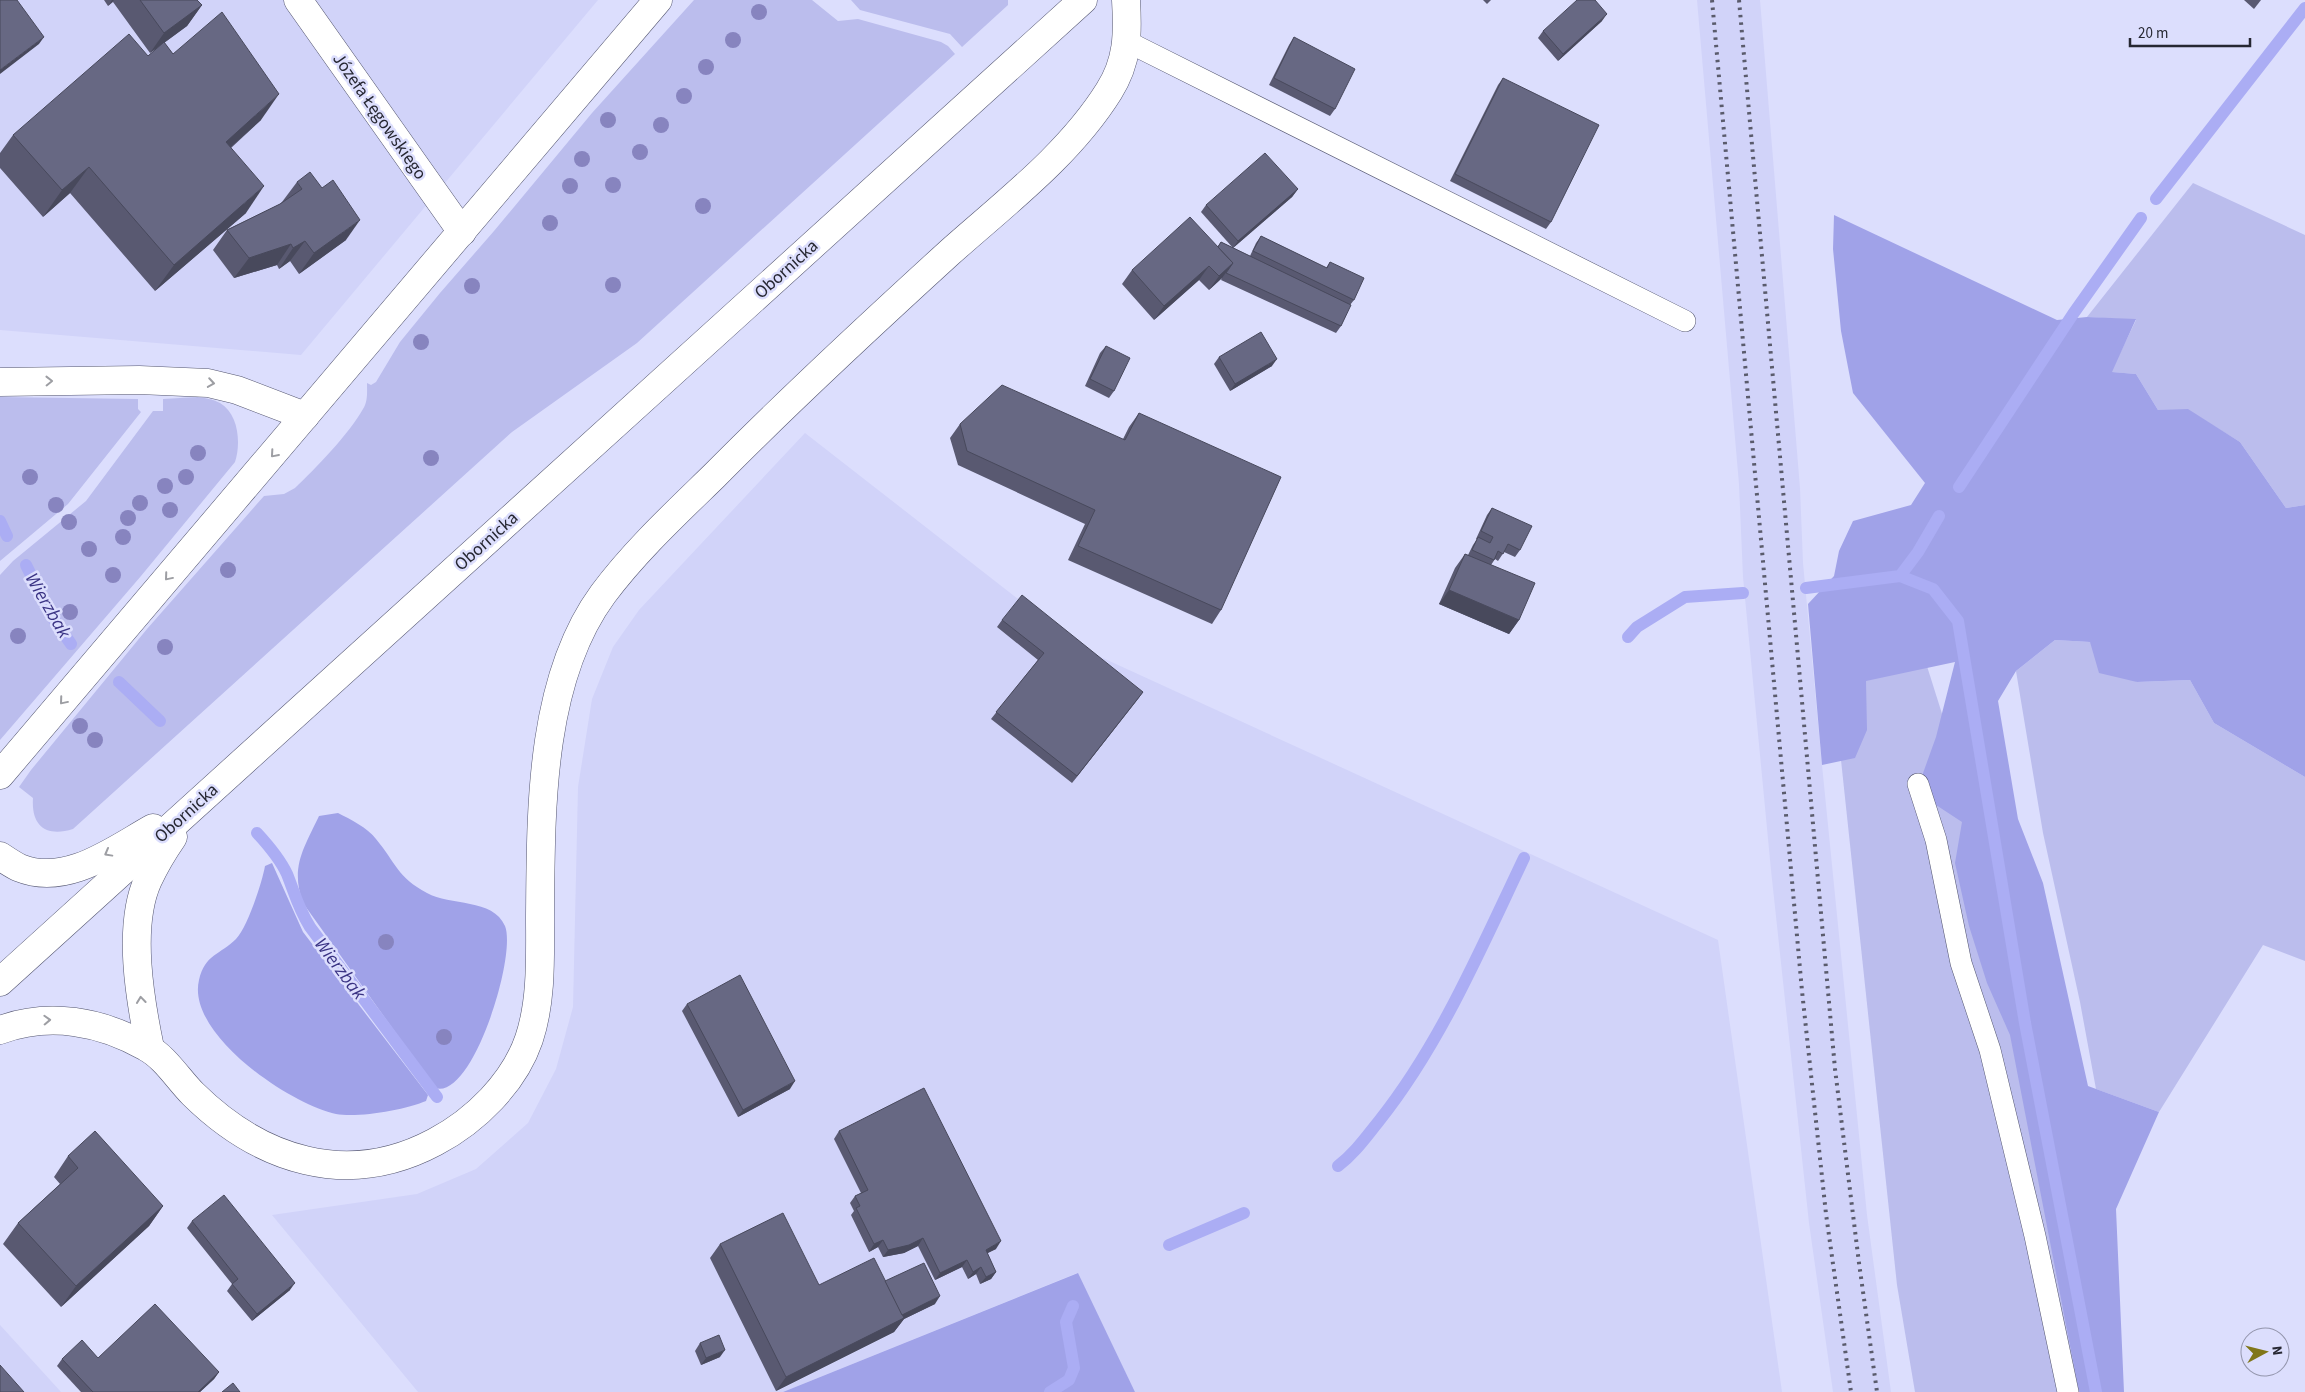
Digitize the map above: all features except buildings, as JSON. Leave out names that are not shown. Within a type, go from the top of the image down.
[{"type":"street","name":"Józefa Łęgowskiego","points":[[298,0],[462,232]]},
{"type":"street","points":[[0,775],[658,0]]},
{"type":"street","name":"Obornicka","points":[[0,982],[1083,0]]},
{"type":"street","points":[[0,1030],[38,1020],[66,1019],[97,1026],[150,1048],[192,1093],[238,1132],[272,1151],[317,1163],[350,1165],[397,1157],[436,1142],[482,1109],[514,1070],[529,1039],[537,1002],[540,968],[541,831],[546,755],[561,686],[582,630],[602,596],[663,527],[779,411],[1070,144],[1110,90],[1124,62],[1128,42],[1126,0]]},
{"type":"street","points":[[0,382],[139,380],[208,383],[237,390],[305,416]]},
{"type":"street","points":[[150,1048],[142,1007],[137,960],[139,919],[147,882],[163,852],[196,804]]},
{"type":"street","points":[[0,856],[20,868],[38,872],[61,872],[83,867],[196,804]]},
{"type":"lane","points":[[1128,42],[1685,321]]},
{"type":"lane","points":[[1918,784],[1936,840],[1961,962],[1990,1050],[2032,1227],[2068,1392]]},
{"type":"shaded area","points":[[0,0],[598,0],[301,355],[0,330]]},
{"type":"shaded area","points":[[694,0],[812,0],[838,21],[858,19],[941,42],[948,46],[955,54],[637,343],[512,432],[73,829],[56,832],[42,827],[35,816],[33,798],[19,787],[31,770],[147,629],[264,496],[284,494],[295,488],[341,440],[365,406],[367,383],[371,385],[376,382],[400,342],[440,293],[592,113]]},
{"type":"shaded area","points":[[851,0],[1008,0],[1008,5],[962,47],[950,34],[860,10]]},
{"type":"shaded area","points":[[1697,0],[1760,0],[1800,488],[1803,563],[1822,765],[1867,1215],[1891,1392],[1833,1392],[1809,1223],[1771,870],[1743,577],[1739,484]]},
{"type":"shaded area","points":[[2193,183],[2305,235],[2305,505],[2286,508],[2240,442],[2188,410],[2158,410],[2136,374],[2111,372],[2136,320],[2087,317]]},
{"type":"shaded area","points":[[1834,215],[2057,320],[2087,317],[2136,319],[2112,372],[2136,374],[2158,410],[2188,409],[2240,442],[2286,508],[2305,505],[2305,777],[2214,723],[2190,680],[2137,682],[2099,673],[2090,642],[2055,640],[2016,671],[1998,701],[2018,819],[2043,883],[2088,1086],[2159,1112],[2116,1209],[2124,1392],[2079,1392],[2010,1035],[1987,983],[1969,926],[1955,863],[1962,822],[1933,803],[1922,776],[1936,737],[1955,662],[1866,681],[1867,730],[1855,758],[1822,765],[1808,604],[1834,576],[1839,551],[1853,521],[1911,505],[1925,483],[1853,393],[1841,331],[1833,249]]},
{"type":"shaded area","points":[[0,397],[138,399],[138,409],[141,412],[68,504],[0,561]]},
{"type":"shaded area","points":[[197,397],[220,403],[231,414],[235,422],[238,438],[235,462],[141,576],[0,740],[0,575],[13,561],[86,501],[153,411],[163,411],[163,399]]},
{"type":"shaded area","points":[[805,433],[1081,648],[1718,940],[1782,1392],[1135,1392],[1077,1273],[783,1392],[418,1392],[272,1215],[417,1194],[476,1169],[528,1123],[556,1069],[573,1007],[578,787],[592,699],[613,647],[639,610]]},
{"type":"shaded area","points":[[2055,640],[2090,642],[2137,682],[2190,680],[2214,723],[2305,777],[2305,961],[2263,945],[2159,1112],[2096,1089],[2080,1002],[2043,833],[2016,671]]},
{"type":"shaded area","points":[[1920,644],[2044,1037],[2107,1392],[1915,1392],[1897,1285],[1830,657]]},
{"type":"shaded area","points":[[338,813],[373,835],[403,875],[417,887],[436,897],[470,904],[491,911],[499,917],[505,926],[507,942],[504,966],[498,994],[488,1023],[477,1050],[463,1072],[449,1086],[435,1088],[303,903],[298,879],[300,858],[319,816]]},
{"type":"shaded area","points":[[272,863],[303,932],[428,1095],[426,1101],[394,1110],[356,1115],[336,1114],[317,1108],[269,1082],[246,1064],[225,1044],[209,1022],[199,1001],[199,980],[202,971],[209,960],[236,939],[240,933],[253,905],[265,866]]},
{"type":"shaded area","points":[[1078,1273],[1135,1392],[783,1392]]},
{"type":"shaded area","points":[[0,1325],[61,1392],[0,1392]]},
{"type":"waterway","points":[[2156,199],[2305,8]]},
{"type":"waterway","points":[[1959,487],[2073,314],[2141,218]]},
{"type":"waterway","points":[[1806,588],[1900,576],[1918,552],[1939,516]]},
{"type":"waterway","name":"Wierzbak","points":[[0,521],[7,536]]},
{"type":"waterway","name":"Wierzbak","points":[[26,565],[51,615],[71,644]]},
{"type":"waterway","points":[[1900,576],[1933,589],[1958,621],[2025,1023],[2096,1392]]},
{"type":"waterway","points":[[1628,637],[1637,627],[1685,597],[1743,593]]},
{"type":"waterway","name":"Wierzbak","points":[[119,682],[160,721]]},
{"type":"waterway","name":"Wierzbak","points":[[257,833],[284,868],[310,927],[437,1097]]},
{"type":"waterway","points":[[1338,1166],[1355,1150],[1379,1121],[1422,1060],[1459,994],[1524,858]]},
{"type":"waterway","points":[[1169,1245],[1244,1213]]},
{"type":"waterway","points":[[1050,1392],[1069,1380],[1074,1368],[1066,1322],[1073,1306]]},
{"type":"railway","points":[[1712,0],[1802,991],[1826,1214],[1851,1392]]},
{"type":"railway","points":[[1739,0],[1835,1069],[1877,1392]]}]
